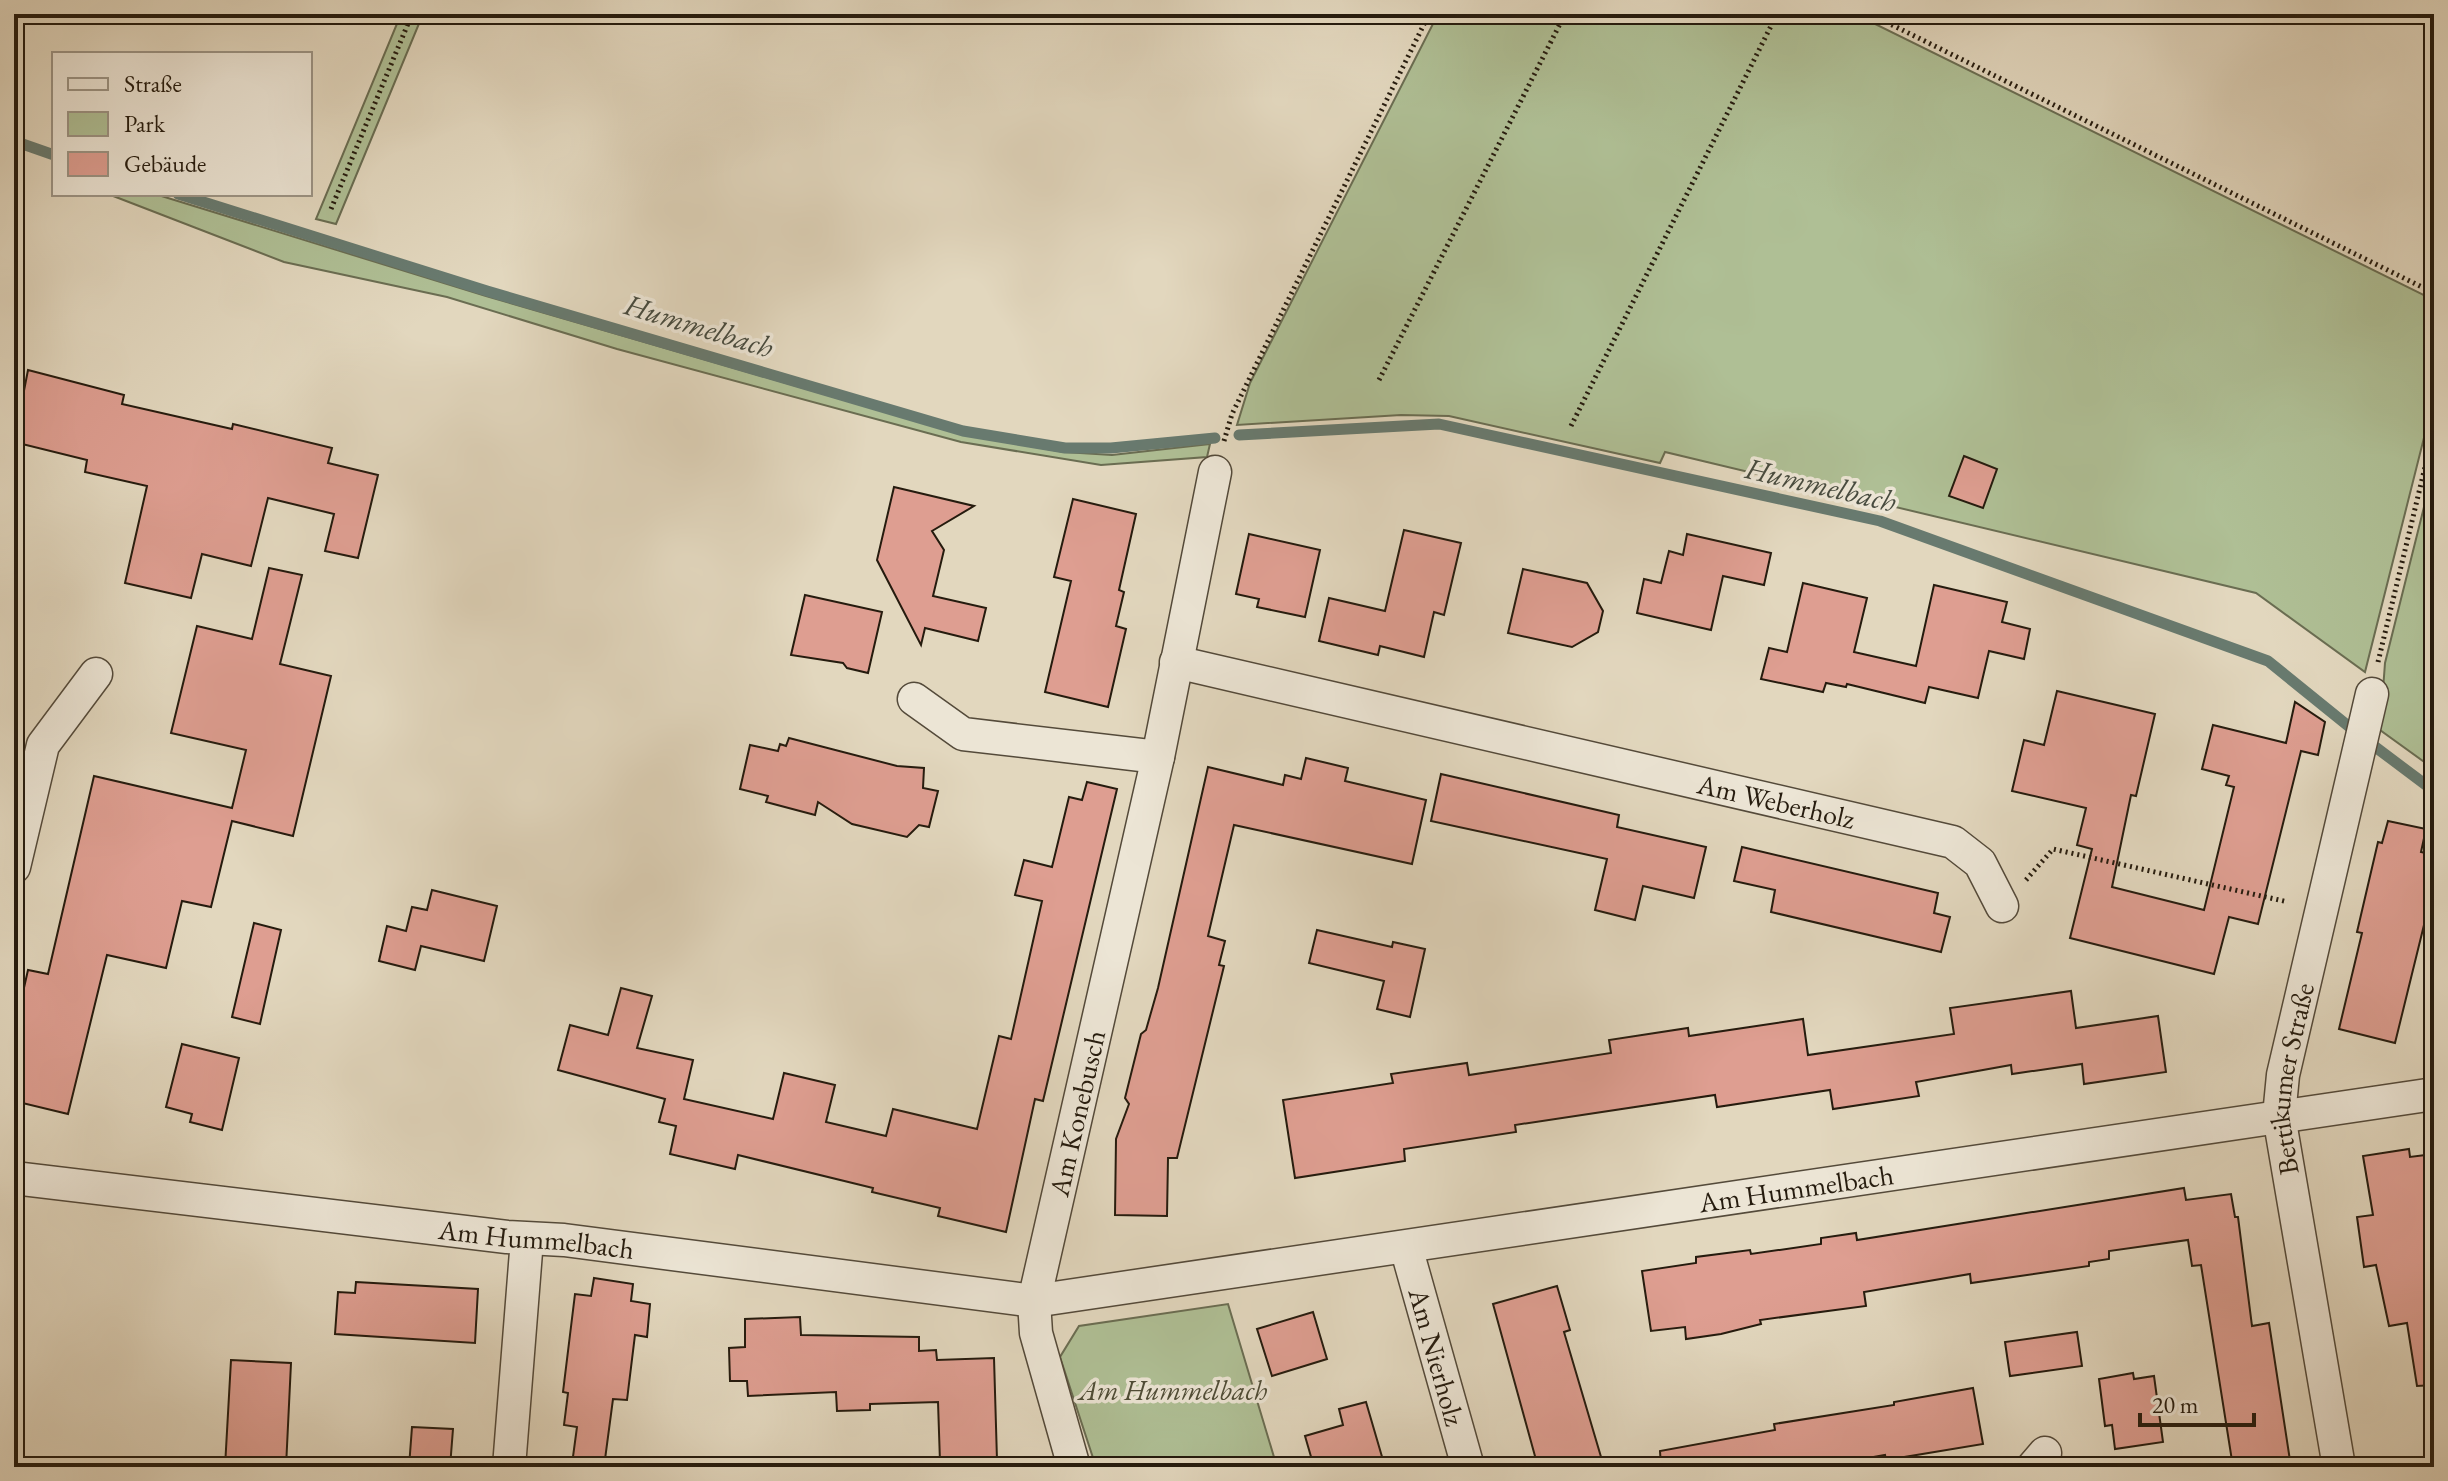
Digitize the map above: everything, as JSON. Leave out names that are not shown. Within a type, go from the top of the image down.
[{"type":"street","name":"Am Konebusch","points":[[1074,1467],[1036,1333],[1034,1301],[1158,757],[1219,459]]},
{"type":"street","name":"Am Weberholz","points":[[1176,662],[1953,842],[1980,863],[2002,906]]},
{"type":"street","points":[[14,867],[43,745],[96,674]]},
{"type":"street","name":"Bettikumer Straße","points":[[2339,1467],[2279,1116],[2283,1075],[2372,694]]},
{"type":"street","points":[[914,699],[963,734],[1158,757]]},
{"type":"street","name":"Am Hummelbach","points":[[14,1178],[527,1239],[564,1240],[1034,1301],[2434,1094]]},
{"type":"street","points":[[509,1467],[527,1239]]},
{"type":"street","name":"Am Nierholz","points":[[1406,1247],[1468,1467]]},
{"type":"path","points":[[331,209],[412,14]]},
{"type":"path","points":[[1219,459],[1232,414],[1429,14]]},
{"type":"path","points":[[1379,380],[1565,14]]},
{"type":"path","points":[[1571,426],[1777,14]]},
{"type":"path","points":[[1870,14],[2434,293]]},
{"type":"path","points":[[2372,694],[2434,430]]},
{"type":"path","points":[[2002,906],[2053,849],[2321,909]]},
{"type":"green space","points":[[401,14],[423,14],[336,224],[316,219]]},
{"type":"green space","points":[[1438,14],[1855,14],[2434,300],[2434,398],[2365,672],[2256,593],[1665,452],[1660,463],[1449,416],[1401,415],[1237,425],[1250,383]]},
{"type":"green space","points":[[113,196],[161,196],[486,296],[962,434],[1064,452],[1112,455],[1210,444],[1207,457],[1101,465],[961,442],[617,349],[447,297],[284,262]]},
{"type":"green space","points":[[2434,467],[2434,769],[2380,730],[2385,663]]},
{"type":"green space","name":"Am Hummelbach","points":[[1228,1304],[1277,1467],[1096,1467],[1060,1357],[1079,1326]]},
{"type":"building","points":[[28,370],[124,395],[122,404],[232,429],[233,424],[332,448],[328,463],[378,475],[358,558],[325,551],[334,514],[268,498],[251,566],[202,554],[191,598],[125,583],[147,486],[85,472],[87,460],[14,442]]},
{"type":"building","points":[[1964,456],[1997,469],[1983,508],[1949,496]]},
{"type":"building","points":[[894,487],[974,506],[932,531],[944,550],[933,596],[986,608],[978,641],[925,628],[921,645],[877,560]]},
{"type":"building","points":[[1073,499],[1136,514],[1119,590],[1124,592],[1116,626],[1126,629],[1108,707],[1045,692],[1071,581],[1054,577]]},
{"type":"building","points":[[1404,530],[1461,543],[1444,615],[1434,612],[1424,657],[1380,646],[1378,655],[1319,641],[1329,598],[1385,611]]},
{"type":"building","points":[[1249,534],[1320,550],[1305,617],[1257,607],[1259,599],[1236,594]]},
{"type":"building","points":[[1687,534],[1771,553],[1764,585],[1723,576],[1711,630],[1637,613],[1644,579],[1661,583],[1669,551],[1683,555]]},
{"type":"building","points":[[269,568],[302,575],[280,664],[331,676],[293,836],[232,821],[211,907],[182,901],[166,968],[107,955],[68,1114],[14,1101],[14,1032],[28,970],[48,974],[94,776],[232,808],[246,750],[171,733],[197,626],[252,639]]},
{"type":"building","points":[[1523,569],[1587,583],[1603,611],[1598,632],[1572,647],[1508,633]]},
{"type":"building","points":[[1803,583],[1867,598],[1854,652],[1916,666],[1934,585],[2007,602],[2002,622],[2030,629],[2024,659],[1989,651],[1978,698],[1929,687],[1925,703],[1847,684],[1846,687],[1826,683],[1823,692],[1761,679],[1769,648],[1787,652]]},
{"type":"building","points":[[805,595],[882,612],[868,673],[847,668],[843,663],[791,655]]},
{"type":"building","points":[[2057,691],[2155,714],[2136,796],[2131,795],[2112,887],[2204,910],[2234,787],[2226,785],[2229,776],[2202,769],[2213,725],[2286,743],[2295,702],[2325,722],[2318,755],[2301,751],[2258,924],[2229,917],[2214,974],[2070,938],[2092,849],[2077,845],[2086,808],[2012,791],[2024,740],[2044,745]]},
{"type":"building","points":[[789,738],[897,766],[924,768],[923,788],[938,791],[929,827],[919,825],[907,837],[852,824],[818,802],[815,815],[766,802],[768,796],[740,789],[750,745],[778,751],[780,744],[786,746]]},
{"type":"building","points":[[1306,758],[1348,768],[1345,781],[1426,800],[1412,864],[1234,825],[1208,936],[1225,941],[1219,965],[1224,966],[1177,1158],[1168,1158],[1167,1216],[1115,1215],[1116,1139],[1129,1104],[1125,1098],[1141,1034],[1146,1030],[1158,988],[1208,767],[1283,785],[1285,775],[1301,779]]},
{"type":"building","points":[[1441,774],[1619,815],[1617,827],[1706,847],[1694,898],[1643,886],[1635,920],[1595,910],[1607,859],[1431,821]]},
{"type":"building","points":[[1087,782],[1117,789],[1043,1101],[1035,1099],[1006,1232],[938,1216],[940,1208],[872,1192],[873,1188],[738,1155],[735,1169],[670,1154],[676,1126],[659,1122],[665,1099],[558,1070],[570,1025],[608,1035],[621,988],[652,996],[637,1048],[693,1060],[684,1099],[773,1119],[784,1073],[835,1085],[826,1122],[886,1136],[893,1109],[977,1129],[999,1036],[1011,1039],[1042,901],[1015,895],[1024,860],[1052,867],[1069,797],[1082,800]]},
{"type":"building","points":[[2388,821],[2426,829],[2421,852],[2434,855],[2434,902],[2428,926],[2424,925],[2395,1043],[2339,1029],[2362,933],[2357,932],[2378,842],[2382,843]]},
{"type":"building","points":[[1742,847],[1938,893],[1934,913],[1950,917],[1941,952],[1771,912],[1775,890],[1734,881]]},
{"type":"building","points":[[432,890],[497,906],[484,961],[421,946],[415,970],[379,961],[387,926],[406,931],[412,907],[427,910]]},
{"type":"building","points":[[254,923],[281,930],[260,1024],[232,1017]]},
{"type":"building","points":[[1317,930],[1392,947],[1393,942],[1425,949],[1410,1017],[1377,1009],[1384,981],[1309,963]]},
{"type":"building","points":[[2071,991],[2076,1028],[2158,1016],[2166,1072],[2084,1084],[2082,1064],[2012,1074],[2011,1065],[1916,1082],[1919,1096],[1833,1109],[1830,1090],[1717,1107],[1715,1095],[1515,1125],[1516,1132],[1404,1149],[1405,1161],[1295,1178],[1283,1100],[1393,1083],[1391,1074],[1467,1063],[1469,1075],[1611,1053],[1609,1040],[1688,1028],[1689,1036],[1803,1019],[1808,1055],[1954,1034],[1950,1008]]},
{"type":"building","points":[[182,1044],[239,1058],[222,1130],[190,1122],[192,1114],[166,1107]]},
{"type":"building","points":[[2409,1149],[2410,1157],[2434,1154],[2434,1385],[2417,1386],[2407,1323],[2389,1326],[2376,1265],[2364,1267],[2357,1217],[2373,1215],[2363,1156]]},
{"type":"building","points":[[2184,1188],[2186,1200],[2231,1194],[2235,1217],[2238,1217],[2252,1326],[2269,1323],[2291,1467],[2233,1467],[2201,1265],[2192,1266],[2188,1240],[2109,1251],[2109,1259],[2089,1262],[2089,1266],[1971,1283],[1970,1274],[1864,1292],[1866,1306],[1760,1320],[1761,1324],[1721,1334],[1686,1339],[1685,1327],[1651,1331],[1642,1271],[1696,1263],[1696,1257],[1750,1250],[1751,1254],[1821,1244],[1821,1238],[1856,1233],[1857,1240]]},
{"type":"building","points":[[594,1278],[633,1284],[631,1301],[650,1304],[647,1337],[635,1335],[627,1400],[613,1399],[604,1467],[572,1464],[577,1427],[564,1425],[568,1393],[563,1392],[575,1294],[591,1296]]},
{"type":"building","points":[[356,1282],[478,1289],[475,1343],[335,1334],[338,1292],[355,1293]]},
{"type":"building","points":[[1557,1286],[1570,1330],[1564,1332],[1604,1467],[1538,1467],[1493,1304]]},
{"type":"building","points":[[1313,1312],[1327,1359],[1272,1376],[1257,1329]]},
{"type":"building","points":[[800,1317],[801,1335],[919,1337],[919,1351],[936,1350],[937,1360],[994,1358],[997,1460],[940,1462],[938,1402],[870,1404],[870,1410],[837,1411],[836,1392],[748,1396],[747,1381],[730,1381],[729,1348],[745,1347],[745,1319]]},
{"type":"building","points":[[2077,1332],[2082,1366],[2010,1376],[2005,1342]]},
{"type":"building","points":[[231,1360],[291,1363],[286,1467],[225,1467]]},
{"type":"building","points":[[2133,1373],[2134,1379],[2154,1376],[2163,1442],[2115,1449],[2112,1425],[2105,1426],[2099,1379]]},
{"type":"building","points":[[1973,1388],[1983,1444],[1886,1460],[1885,1455],[1818,1467],[1661,1467],[1660,1451],[1775,1430],[1774,1424],[1894,1405],[1894,1402]]},
{"type":"building","points":[[1366,1402],[1385,1467],[1314,1467],[1305,1436],[1343,1425],[1339,1409]]},
{"type":"building","points":[[412,1427],[453,1429],[450,1467],[409,1467]]},
{"type":"waterway","name":"Hummelbach","points":[[14,141],[52,154]]},
{"type":"waterway","name":"Hummelbach","points":[[184,196],[487,291],[963,431],[1065,448],[1111,448],[1215,438]]},
{"type":"waterway","name":"Hummelbach","points":[[1239,435],[1439,424],[1880,521],[2268,661],[2352,729]]},
{"type":"waterway","name":"Hummelbach","points":[[2374,746],[2434,791]]}]
